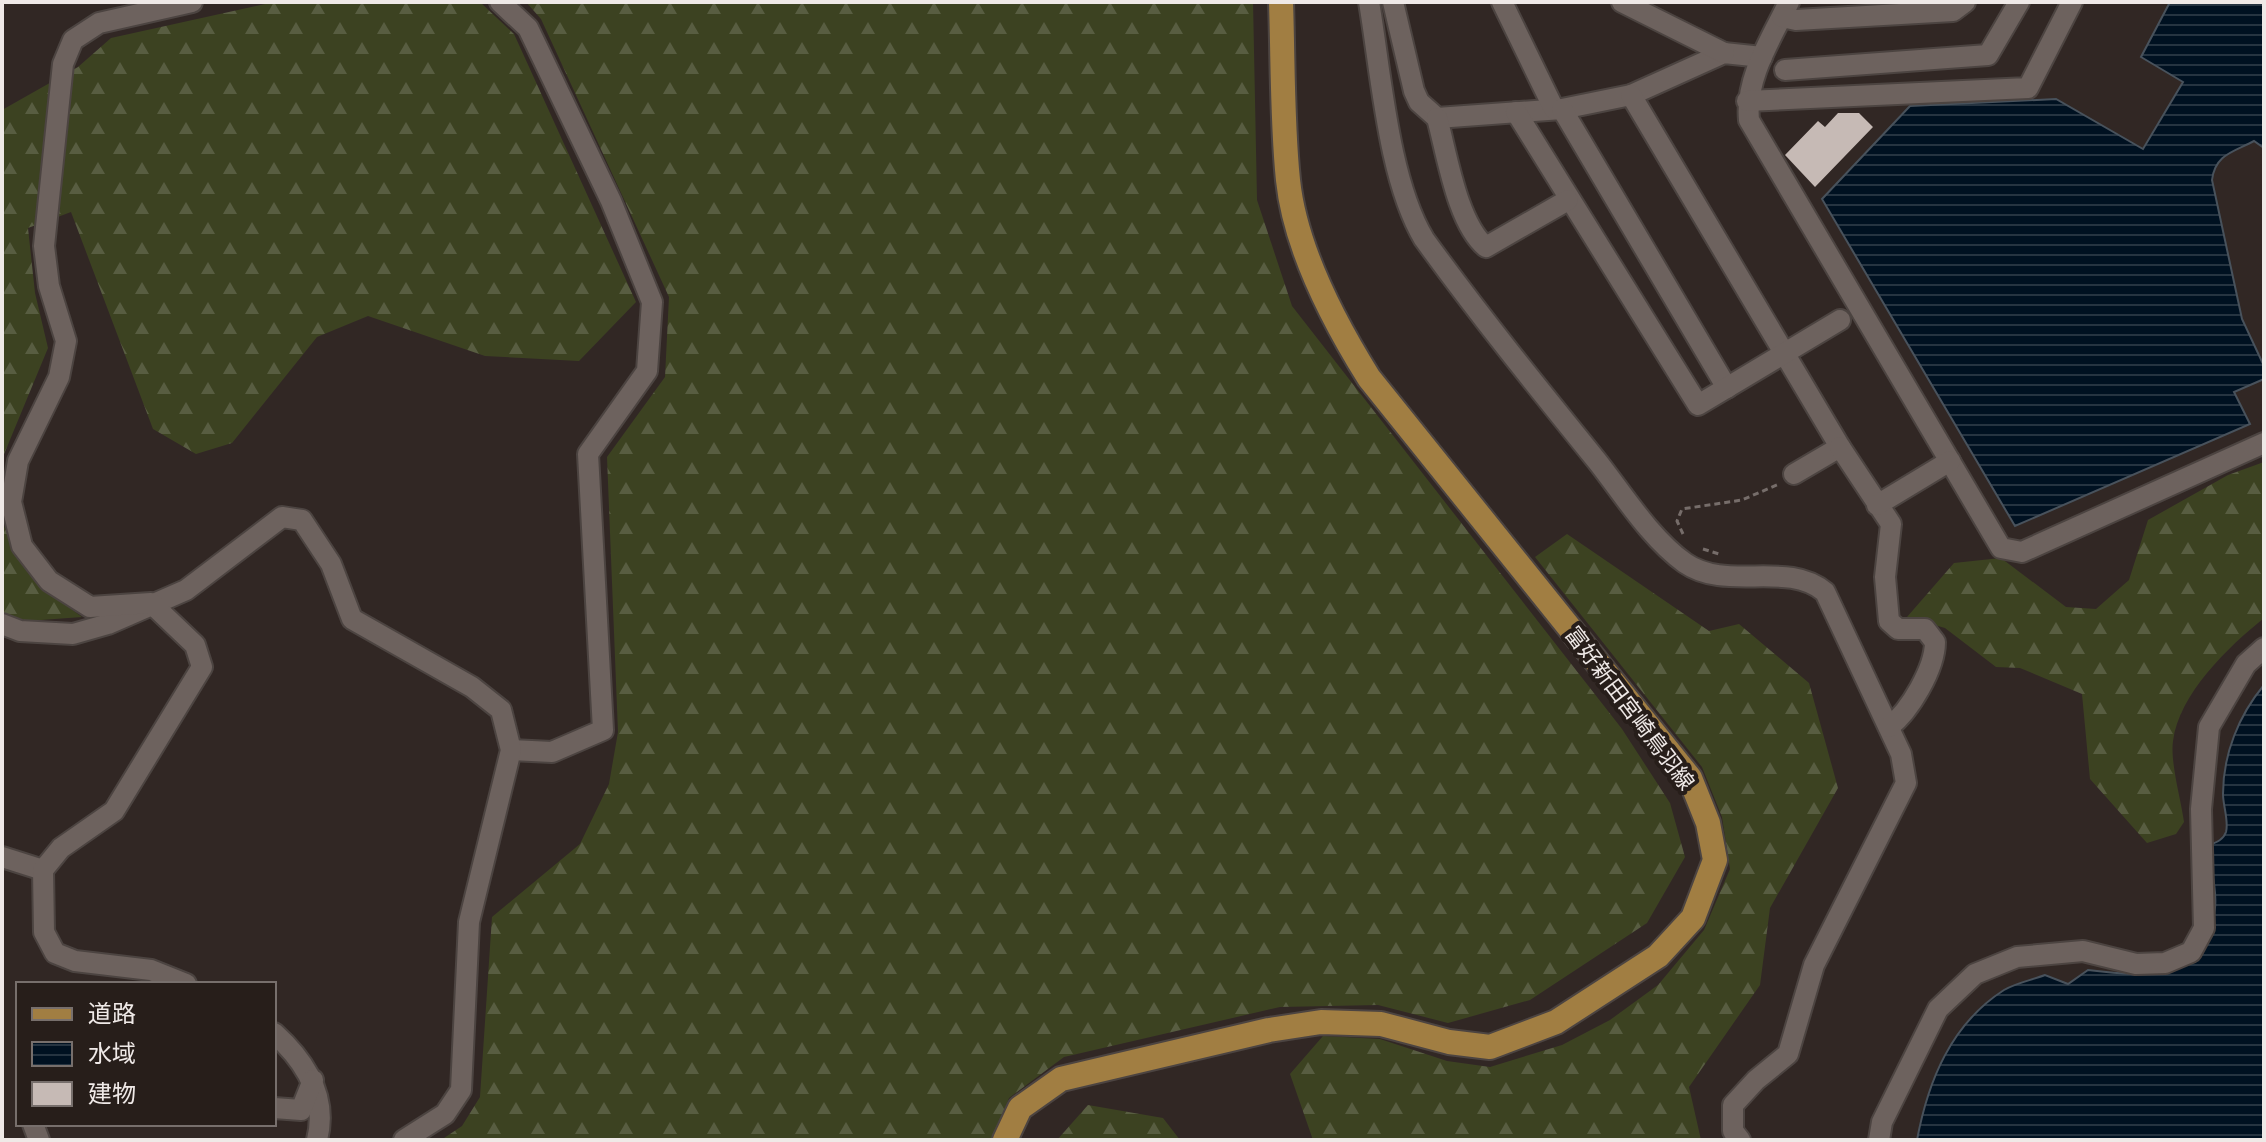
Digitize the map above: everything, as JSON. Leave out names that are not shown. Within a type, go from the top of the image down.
[{"type":"main road","name":"富好新田宮崎鳥羽線","points":[[1005,1140],[1020,1108],[1061,1079],[1269,1030],[1321,1022],[1381,1024],[1449,1042],[1490,1047],[1556,1022],[1658,956],[1693,918],[1715,860],[1708,823],[1690,778],[1369,378],[1335,323],[1311,267],[1288,183],[1281,2]]},
{"type":"street","points":[[181,982],[151,970],[75,961],[55,953],[44,932],[43,870],[61,848],[114,811],[202,667],[195,645],[151,603],[90,607],[49,581],[22,546],[11,502],[18,461],[59,377],[66,341],[49,286],[44,246],[63,64],[73,40],[99,23],[192,2]]},
{"type":"street","points":[[500,2],[528,28],[611,201],[652,302],[647,371],[588,454],[603,730],[552,752],[511,750]]},
{"type":"street","points":[[1369,2],[1395,156],[1409,208],[1424,239],[1622,492],[1656,534],[1686,563],[1732,578],[1799,579],[1815,583],[1825,592],[1901,754],[1906,783],[1814,965],[1788,1054],[1756,1080],[1733,1105],[1733,1131],[1740,1140]]},
{"type":"street","points":[[1393,2],[1414,91],[1419,102],[1437,118],[1463,212],[1470,228],[1486,247],[1568,200]]},
{"type":"street","points":[[1502,2],[1558,109],[1727,388]]},
{"type":"street","points":[[1622,2],[1724,53],[1762,57]]},
{"type":"street","points":[[1965,2],[1953,11],[1796,20],[1786,9],[1762,57],[1747,101],[1749,120],[1767,155],[2001,548],[2022,552],[2264,443]]},
{"type":"street","points":[[1785,70],[1988,55],[2019,2]]},
{"type":"street","points":[[1747,101],[2028,88],[2072,2]]},
{"type":"street","points":[[1437,118],[1558,109],[1631,95],[1724,53]]},
{"type":"street","points":[[1631,95],[1840,447],[1891,524],[1885,577],[1889,621],[1898,629],[1925,629],[1935,642],[1915,694],[1889,727]]},
{"type":"street","points":[[1516,112],[1698,405],[1840,320]]},
{"type":"street","points":[[1794,474],[1840,447]]},
{"type":"street","points":[[1877,505],[1950,461]]},
{"type":"street","points":[[2,624],[20,631],[73,634],[108,624],[186,590],[282,517],[302,520],[331,564],[352,619],[472,687],[501,710],[511,750],[469,922],[461,1090],[445,1114],[404,1140]]},
{"type":"street","points":[[1879,1140],[1882,1122],[1938,1009],[1975,974],[2017,957],[2083,951],[2136,964],[2165,963],[2191,952],[2204,928],[2201,809],[2209,727],[2246,664],[2264,648]]},
{"type":"street","points":[[2,857],[43,870]]},
{"type":"street","points":[[276,1035],[292,1049],[313,1080],[322,1120],[317,1140]]},
{"type":"street","points":[[276,1108],[301,1110],[313,1080]]},
{"type":"path","points":[[1687,543],[1677,521],[1682,509],[1742,500],[1769,490],[1794,474]]},
{"type":"path","points":[[1701,548],[1728,557]]},
{"type":"green space","points":[[274,2],[480,2],[514,34],[636,302],[579,361],[485,356],[368,316],[317,337],[232,443],[196,454],[153,429],[71,212],[28,228],[35,293],[48,348],[2,459],[2,110],[78,67],[111,38]]},
{"type":"green space","points":[[526,2],[1253,2],[1257,200],[1292,306],[1622,729],[1670,803],[1685,857],[1647,923],[1530,1000],[1448,1023],[1378,1005],[1280,1007],[1064,1057],[1009,1098],[992,1140],[441,1140],[462,1126],[480,1097],[492,917],[580,844],[609,784],[618,732],[607,457],[665,377],[669,297],[541,19]]},
{"type":"green space","points":[[2264,462],[2264,618],[2221,657],[2185,706],[2177,723],[2172,750],[2184,822],[2176,834],[2147,843],[2090,779],[2082,694],[2020,668],[1996,667],[1945,628],[1907,617],[1954,563],[2001,558],[2066,607],[2096,609],[2129,580],[2148,520],[2228,475]]},
{"type":"green space","points":[[2,520],[24,563],[56,597],[82,617],[27,621],[2,612]]},
{"type":"green space","points":[[1567,534],[1709,631],[1739,624],[1809,683],[1838,788],[1770,908],[1760,985],[1689,1087],[1701,1140],[1313,1140],[1290,1074],[1323,1036],[1380,1039],[1447,1061],[1490,1067],[1562,1045],[1610,1020],[1658,985],[1704,930],[1730,869],[1722,817],[1702,767],[1535,557]]},
{"type":"green space","points":[[1088,1105],[1163,1118],[1180,1140],[1057,1140]]},
{"type":"water","points":[[2170,2],[2264,2],[2264,148],[2254,141],[2227,155],[2217,164],[2212,180],[2242,319],[2264,366],[2264,379],[2234,392],[2250,424],[2015,526],[1822,199],[1910,106],[2056,99],[2143,149],[2183,82],[2141,57]]},
{"type":"water","points":[[2264,685],[2264,1140],[1917,1140],[1935,1076],[1956,1037],[1985,1004],[2004,990],[2045,975],[2068,984],[2088,970],[2132,974],[2172,970],[2188,962],[2201,950],[2211,932],[2215,908],[2207,846],[2223,838],[2227,828],[2223,794],[2229,750],[2247,709]]},
{"type":"building","points":[[1838,113],[1859,113],[1873,127],[1815,187],[1785,155],[1818,121],[1825,127]]}]
